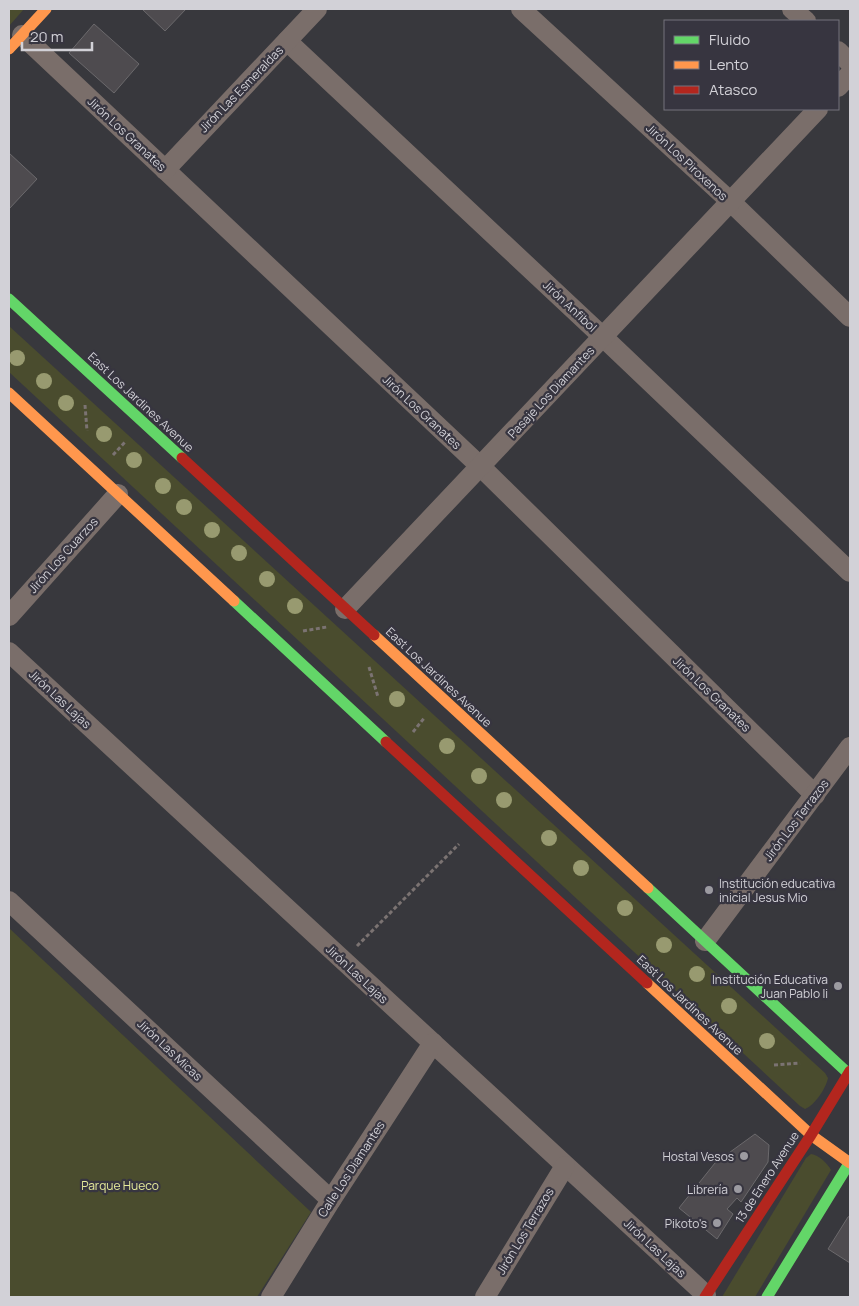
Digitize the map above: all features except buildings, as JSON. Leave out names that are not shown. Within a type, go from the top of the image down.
[{"type":"main road","points":[[15,42],[46,9]]},
{"type":"main road","name":"East Los Jardines Avenue","points":[[9,299],[850,1073]]},
{"type":"main road","name":"East Los Jardines Avenue","points":[[9,393],[811,1135],[850,1163]]},
{"type":"main road","name":"13 de Enero Avenue","points":[[706,1296],[850,1073]]},
{"type":"main road","points":[[767,1297],[850,1163]]},
{"type":"street","name":"Jirón Las Esmeraldas","points":[[165,170],[317,9]]},
{"type":"street","name":"Jirón Los Piroxenos","points":[[521,9],[730,202],[850,317]]},
{"type":"street","points":[[792,9],[805,20]]},
{"type":"street","name":"Jirón Anfibol","points":[[287,41],[850,572]]},
{"type":"street","name":"Jirón Los Granates","points":[[15,42],[165,170],[480,466],[816,795]]},
{"type":"street","points":[[839,52],[850,63]]},
{"type":"street","points":[[839,86],[850,74]]},
{"type":"street","name":"Pasaje Los Diamantes","points":[[345,609],[817,110]]},
{"type":"street","name":"Jirón Los Cuarzos","points":[[9,616],[118,494]]},
{"type":"street","name":"Jirón Las Lajas","points":[[9,652],[706,1296]]},
{"type":"street","name":"Jirón Los Terrazos","points":[[705,941],[816,795],[850,747]]},
{"type":"street","name":"Jirón Las Micas","points":[[9,901],[331,1200]]},
{"type":"street","name":"Calle Los Diamantes","points":[[271,1297],[432,1043]]},
{"type":"street","name":"Jirón Los Terrazos","points":[[485,1297],[565,1166]]},
{"type":"path","points":[[97,475],[142,422]]},
{"type":"path","points":[[298,632],[327,627],[334,633]]},
{"type":"path","points":[[368,666],[379,703]]},
{"type":"path","points":[[396,751],[442,698]]},
{"type":"path","points":[[342,960],[477,826]]},
{"type":"green space","points":[[9,9],[24,9],[9,26]]},
{"type":"green space","points":[[9,326],[825,1073],[828,1078],[827,1082],[813,1104],[805,1109],[800,1106],[9,372]]},
{"type":"green space","name":"Parque Hueco","points":[[9,928],[311,1212],[257,1297],[9,1297]]},
{"type":"green space","points":[[811,1154],[823,1160],[831,1170],[755,1297],[722,1297],[806,1158]]},
{"type":"traffic: fast","points":[[9,299],[182,458]]},
{"type":"traffic: fast","points":[[234,601],[386,742]]},
{"type":"traffic: fast","points":[[648,888],[850,1075]]},
{"type":"traffic: fast","points":[[767,1297],[850,1162]]},
{"type":"traffic: slow","points":[[9,49],[46,9]]},
{"type":"traffic: slow","points":[[9,393],[234,601]]},
{"type":"traffic: slow","points":[[374,635],[648,888]]},
{"type":"traffic: slow","points":[[647,983],[811,1135],[850,1163]]},
{"type":"traffic: jam","points":[[182,458],[374,635]]},
{"type":"traffic: jam","points":[[386,742],[647,983]]},
{"type":"traffic: jam","points":[[705,1297],[811,1135],[850,1071]]},
{"type":"place","name":"Institución educativa inicial Jesus Mio","points":[[709,890]]},
{"type":"place","name":"Institución Educativa Juan Pablo Ii","points":[[838,986]]},
{"type":"place","name":"Hostal Vesos","points":[[744,1156]]},
{"type":"place","name":"Librería","points":[[738,1189]]},
{"type":"place","name":"Pikoto's","points":[[717,1223]]}]
